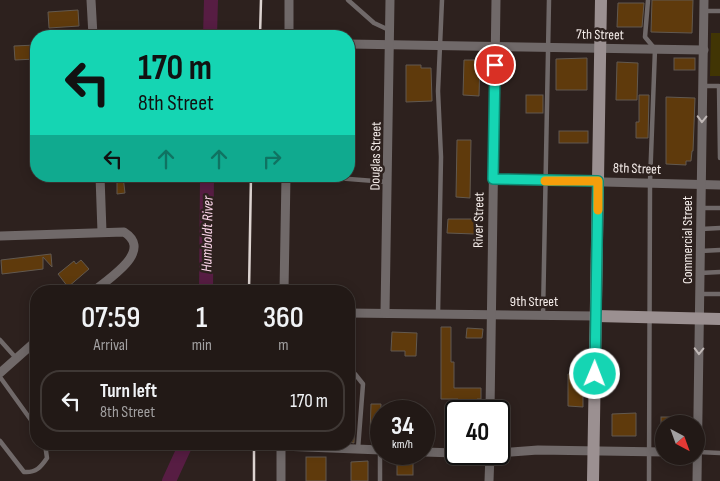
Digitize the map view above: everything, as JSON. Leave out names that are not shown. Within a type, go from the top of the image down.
[{"type":"street","points":[[91,0],[93,30]]},
{"type":"street","points":[[289,0],[289,30]]},
{"type":"street","name":"Douglas Street","points":[[386,313],[390,0]]},
{"type":"street","name":"River Street","points":[[490,400],[496,0]]},
{"type":"street","points":[[593,481],[601,0]]},
{"type":"street","name":"Commercial Street","points":[[698,415],[704,0]]},
{"type":"street","name":"7th Street","points":[[355,44],[704,50]]},
{"type":"street","name":"8th Street","points":[[493,179],[720,184]]},
{"type":"street","points":[[100,182],[102,232]]},
{"type":"street","points":[[284,285],[286,182]]},
{"type":"street","points":[[0,236],[124,232],[132,237],[134,241],[134,253],[125,265],[101,285]]},
{"type":"street","name":"9th Street","points":[[355,313],[720,319]]},
{"type":"street","points":[[0,375],[30,346]]},
{"type":"street","points":[[355,449],[370,450]]},
{"type":"street","points":[[281,450],[281,481]]},
{"type":"street","points":[[510,452],[538,450],[655,452]]},
{"type":"street","points":[[489,481],[490,465]]},
{"type":"street","name":"Commercial Street","points":[[697,465],[697,481]]},
{"type":"lane","points":[[348,0],[374,23],[390,30]]},
{"type":"lane","points":[[438,314],[441,157],[438,91],[442,0]]},
{"type":"lane","points":[[543,316],[549,0]]},
{"type":"lane","points":[[648,0],[645,37],[655,49],[650,182],[649,481]]},
{"type":"lane","points":[[704,11],[720,11]]},
{"type":"lane","points":[[703,86],[719,86],[720,158]]},
{"type":"lane","points":[[355,179],[388,182]]},
{"type":"lane","points":[[700,208],[720,208]]},
{"type":"lane","points":[[700,229],[720,228]]},
{"type":"lane","points":[[700,251],[720,250]]},
{"type":"lane","points":[[700,273],[720,272]]},
{"type":"lane","points":[[700,294],[720,294]]},
{"type":"lane","points":[[0,340],[16,358]]},
{"type":"lane","points":[[355,374],[363,384],[358,449]]},
{"type":"lane","points":[[0,375],[30,418]]},
{"type":"lane","points":[[0,440],[24,472],[32,472],[41,467],[47,458],[45,450]]},
{"type":"lane","points":[[705,452],[720,453]]},
{"type":"lane","points":[[380,481],[381,465]]},
{"type":"shaded area","points":[[711,33],[720,33],[720,76],[710,76]]},
{"type":"building","points":[[652,0],[693,0],[692,33],[651,32]]},
{"type":"building","points":[[618,3],[644,3],[642,27],[617,27]]},
{"type":"building","points":[[78,10],[79,26],[49,28],[48,12]]},
{"type":"building","points":[[30,45],[30,59],[15,60],[14,46]]},
{"type":"building","points":[[587,58],[587,90],[556,90],[556,59]]},
{"type":"building","points":[[674,58],[695,58],[695,70],[674,70]]},
{"type":"building","points":[[464,60],[480,60],[479,96],[463,95]]},
{"type":"building","points":[[617,62],[638,63],[637,100],[616,100]]},
{"type":"building","points":[[406,65],[421,65],[421,68],[431,68],[432,101],[406,102]]},
{"type":"building","points":[[526,95],[543,95],[543,113],[526,113]]},
{"type":"building","points":[[639,95],[649,95],[648,138],[636,138],[636,122],[639,122]]},
{"type":"building","points":[[666,97],[695,98],[693,151],[691,161],[686,161],[686,165],[666,164]]},
{"type":"building","points":[[559,131],[588,131],[588,143],[559,143]]},
{"type":"building","points":[[457,140],[471,140],[470,198],[456,197]]},
{"type":"building","points":[[117,182],[124,182],[125,193],[117,194]]},
{"type":"building","points":[[448,219],[476,219],[475,234],[447,233]]},
{"type":"building","points":[[51,254],[52,267],[43,257],[43,269],[2,274],[1,260]]},
{"type":"building","points":[[81,260],[89,269],[70,285],[66,285],[58,274],[74,261],[76,264]]},
{"type":"building","points":[[441,327],[451,327],[451,362],[454,362],[454,388],[481,388],[481,399],[441,399]]},
{"type":"building","points":[[467,328],[483,329],[482,338],[466,338]]},
{"type":"building","points":[[392,332],[417,333],[416,356],[405,356],[405,351],[391,351]]},
{"type":"building","points":[[568,374],[583,374],[583,407],[568,406]]},
{"type":"building","points":[[636,413],[636,436],[612,436],[612,414]]},
{"type":"building","points":[[306,457],[326,457],[326,481],[306,481]]},
{"type":"building","points":[[368,461],[368,481],[351,481],[351,462]]},
{"type":"building","points":[[397,465],[413,465],[413,475],[397,475]]},
{"type":"waterway","name":"Humboldt River","points":[[210,30],[211,0]]},
{"type":"waterway","name":"Humboldt River","points":[[206,285],[207,182]]},
{"type":"waterway","name":"Humboldt River","points":[[169,481],[183,450]]},
{"type":"railway","points":[[260,30],[261,0]]},
{"type":"railway","points":[[249,285],[251,182]]},
{"type":"railway","points":[[254,450],[254,481]]},
{"type":"slow traffic","points":[[545,181],[598,181],[598,210]]},
{"type":"route","points":[[495,65],[493,179],[598,181],[595,374]]}]
